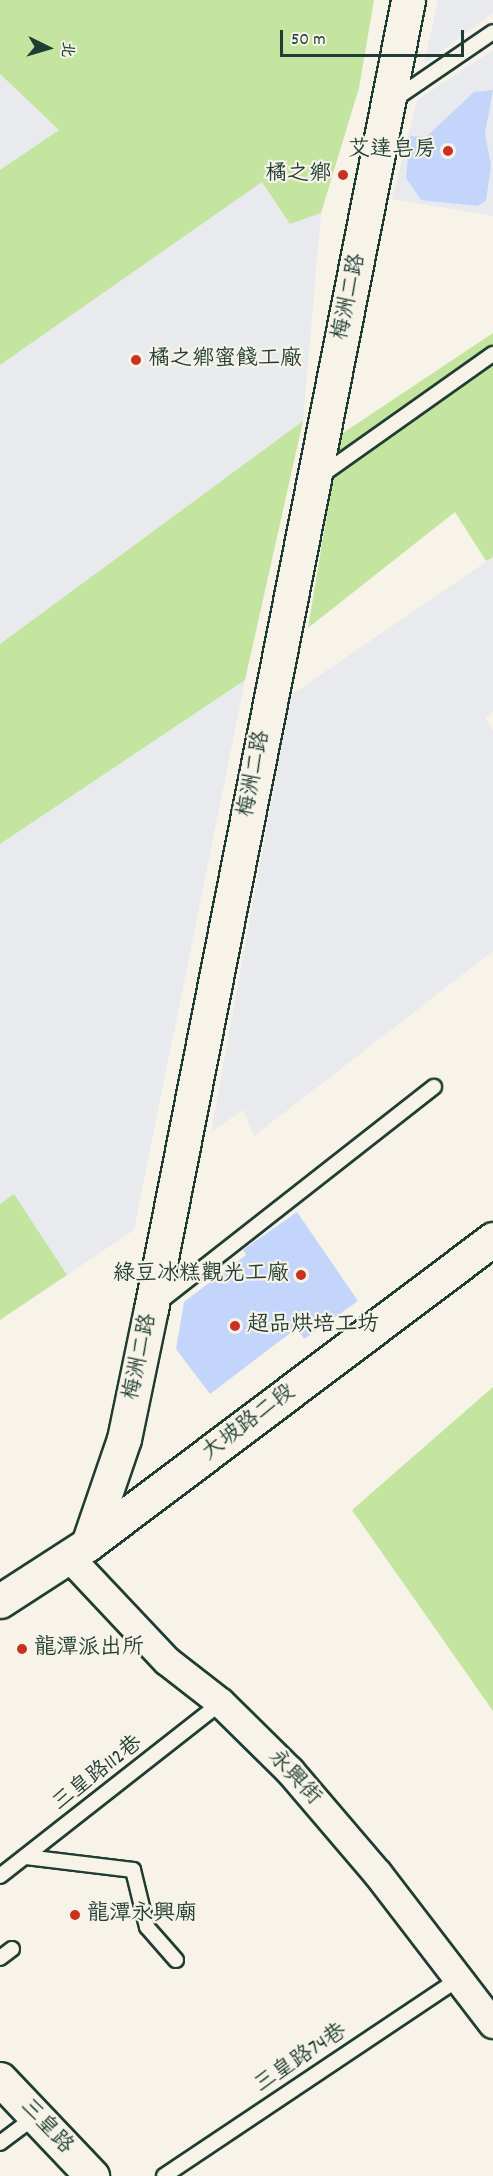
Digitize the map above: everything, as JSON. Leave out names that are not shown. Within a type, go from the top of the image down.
[{"type":"street","name":"梅洲二路","points":[[79,1551],[124,1439],[408,0]]},
{"type":"street","name":"大坡路二段","points":[[0,1601],[79,1551],[493,1239]]},
{"type":"street","name":"永興街","points":[[79,1551],[167,1661],[221,1703],[297,1779],[461,1977],[493,2024]]},
{"type":"street","name":"三皇路","points":[[0,2079],[92,2176]]},
{"type":"lane","points":[[388,104],[493,32]]},
{"type":"lane","points":[[312,482],[493,354]]},
{"type":"lane","points":[[151,1309],[434,1087]]},
{"type":"lane","name":"三皇路112巷","points":[[0,1876],[221,1703]]},
{"type":"lane","points":[[26,1857],[133,1870],[147,1927],[176,1960]]},
{"type":"lane","points":[[0,1958],[12,1949]]},
{"type":"lane","name":"三皇路74巷","points":[[164,2176],[461,1977]]},
{"type":"lane","points":[[0,2143],[36,2116]]},
{"type":"shaded area","points":[[438,0],[493,0],[493,13],[424,64]]},
{"type":"shaded area","points":[[493,50],[493,216],[392,199],[417,100]]},
{"type":"shaded area","points":[[0,74],[59,130],[0,174]]},
{"type":"shaded area","name":"橘之鄉","points":[[263,181],[290,224],[321,213],[303,421],[0,644],[0,365]]},
{"type":"shaded area","points":[[493,557],[493,711],[485,718],[493,731],[493,951],[254,1136],[243,1110],[211,1132],[291,695]]},
{"type":"shaded area","points":[[245,680],[134,1230],[67,1275],[14,1195],[0,1203],[0,844]]},
{"type":"green space","points":[[0,0],[374,0],[359,88],[321,213],[290,224],[262,182],[0,365],[0,170],[59,130],[0,74]]},
{"type":"green space","points":[[493,333],[493,557],[486,561],[455,512],[308,628],[340,435]]},
{"type":"green space","points":[[303,421],[245,680],[0,844],[0,644]]},
{"type":"green space","points":[[14,1194],[67,1275],[0,1320],[0,1204]]},
{"type":"green space","points":[[493,1387],[493,1711],[352,1510]]},
{"type":"building","name":"艾達皂房","points":[[493,90],[485,133],[491,165],[486,201],[477,206],[421,200],[406,178],[410,136],[426,137],[474,92]]},
{"type":"building","points":[[297,1212],[358,1301],[304,1339],[297,1328],[210,1394],[176,1349],[184,1302],[246,1255],[243,1250]]},
{"type":"place","name":"艾達皂房","points":[[448,151]]},
{"type":"place","name":"橘之鄉","points":[[343,175]]},
{"type":"place","name":"橘之鄉蜜餞工廠","points":[[136,360]]},
{"type":"place","name":"綠豆冰糕觀光工廠","points":[[301,1275]]},
{"type":"place","name":"超品烘培工坊","points":[[235,1326]]},
{"type":"place","name":"龍潭派出所","points":[[22,1649]]},
{"type":"place","name":"龍潭永興廟","points":[[75,1915]]}]
